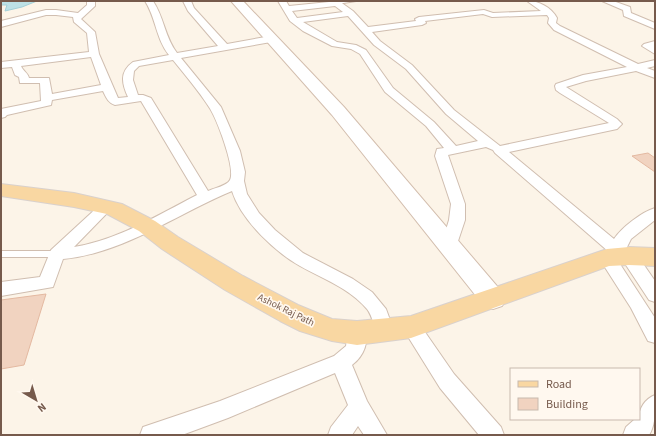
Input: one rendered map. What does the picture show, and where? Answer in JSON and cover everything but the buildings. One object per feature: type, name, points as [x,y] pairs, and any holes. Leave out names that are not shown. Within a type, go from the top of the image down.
[{"type":"main road","points":[[237,1],[338,111],[493,299]]},
{"type":"main road","name":"Ashok Raj Path","points":[[1,190],[74,200],[106,207],[125,214],[147,226],[170,243],[234,283],[289,313],[310,323],[332,330],[357,333],[411,327],[617,255],[655,258]]},
{"type":"street","points":[[1,24],[48,12],[58,12],[68,16],[78,15],[91,6],[91,1]]},
{"type":"street","points":[[149,1],[156,10],[163,38],[168,50],[211,101],[218,112],[234,151],[238,172],[237,181],[242,198],[247,207],[284,247],[295,255],[362,293],[372,302],[380,315],[385,331]]},
{"type":"street","points":[[187,1],[191,8],[224,47]]},
{"type":"street","points":[[531,1],[550,13],[553,18],[552,23],[558,28],[638,69],[655,75]]},
{"type":"street","points":[[606,1],[627,9],[627,14],[655,26]]},
{"type":"street","points":[[285,5],[336,2],[350,13],[377,43],[409,67],[446,109],[494,146],[617,255],[653,291]]},
{"type":"street","points":[[285,5],[296,21],[306,29],[339,45],[353,46],[363,52],[386,87],[430,124],[452,149]]},
{"type":"street","points":[[366,30],[422,23],[419,19],[460,20],[484,12],[496,17],[550,13]]},
{"type":"street","points":[[296,21],[350,13]]},
{"type":"street","points":[[78,15],[77,20],[92,32],[94,54],[107,87],[115,102],[143,98],[147,100],[205,197]]},
{"type":"street","points":[[135,99],[127,78],[131,68],[142,63],[271,39]]},
{"type":"street","points":[[655,44],[647,46],[655,51]]},
{"type":"street","points":[[1,64],[94,54]]},
{"type":"street","points":[[1,115],[3,112],[46,103],[45,80],[24,81],[24,76],[19,72],[15,63]]},
{"type":"street","points":[[449,246],[457,220],[458,204],[440,156],[442,152],[452,149],[494,146],[613,126],[616,124],[614,121],[564,91],[560,88],[560,86],[614,72],[638,69],[655,63]]},
{"type":"street","points":[[46,98],[107,87]]},
{"type":"street","points":[[57,254],[90,249],[147,226],[205,197],[232,186],[237,181]]},
{"type":"street","points":[[1,289],[47,282],[57,254],[106,207]]},
{"type":"street","points":[[655,213],[625,234],[620,241],[617,255],[638,303],[655,335]]},
{"type":"street","points":[[411,327],[447,382],[493,435]]},
{"type":"street","points":[[151,435],[220,411],[341,362],[350,356],[357,346],[357,333]]},
{"type":"street","points":[[341,362],[359,407],[376,435]]},
{"type":"street","points":[[634,435],[644,425],[655,405]]},
{"type":"street","points":[[339,435],[359,407]]},
{"type":"lane","points":[[336,2],[354,1]]},
{"type":"lane","points":[[1,254],[57,254]]},
{"type":"water","points":[[1,1],[37,1],[22,7],[5,11],[7,5],[1,5]]}]
